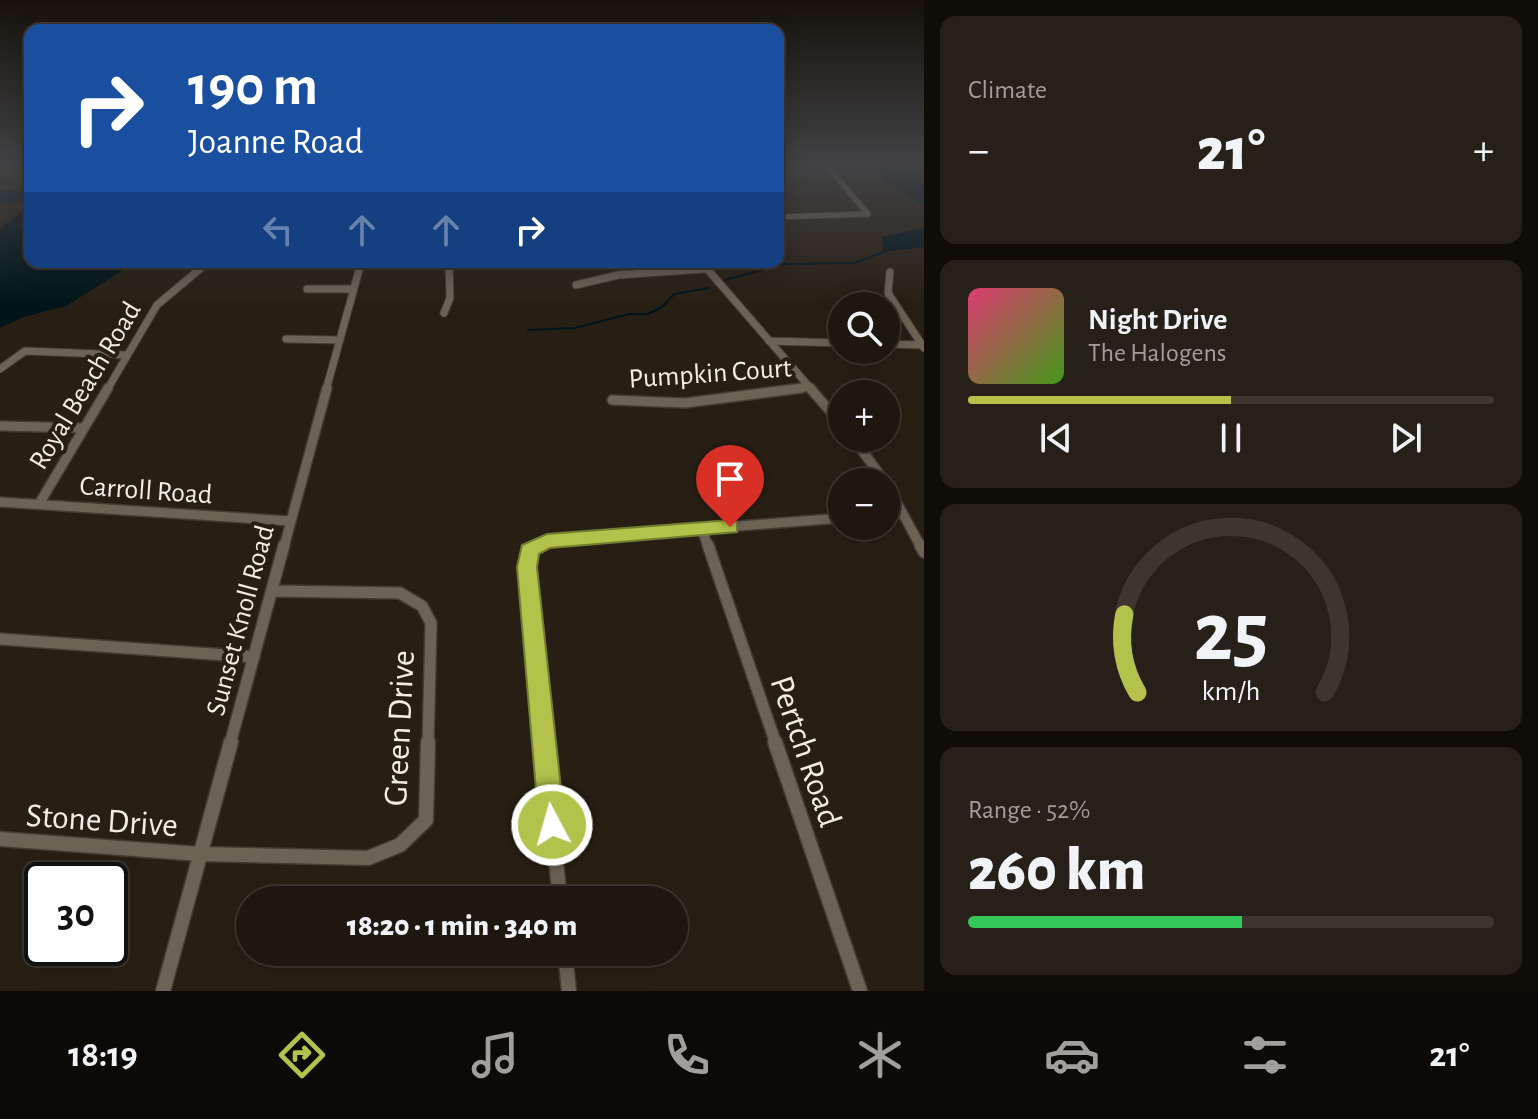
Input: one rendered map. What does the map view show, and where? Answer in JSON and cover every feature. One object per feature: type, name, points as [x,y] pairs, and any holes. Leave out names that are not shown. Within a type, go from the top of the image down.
[{"type":"street","points":[[784,217],[868,214],[866,211]]},
{"type":"street","name":"Royal Beach Road","points":[[39,504],[157,305],[201,268]]},
{"type":"street","name":"Sunset Knoll Road","points":[[163,991],[359,268]]},
{"type":"street","points":[[444,313],[450,298],[449,268]]},
{"type":"street","points":[[576,285],[618,275],[684,268]]},
{"type":"street","points":[[705,268],[828,408]]},
{"type":"street","points":[[890,272],[888,293],[923,346]]},
{"type":"street","points":[[307,289],[352,289]]},
{"type":"street","points":[[286,339],[340,340]]},
{"type":"street","points":[[769,341],[828,343]]},
{"type":"street","points":[[900,345],[923,346]]},
{"type":"street","points":[[0,369],[25,351],[126,355]]},
{"type":"street","name":"Pumpkin Court","points":[[612,400],[632,404],[689,401],[811,387]]},
{"type":"street","points":[[0,426],[84,428]]},
{"type":"street","name":"Carroll Road","points":[[0,502],[290,521]]},
{"type":"street","points":[[900,509],[924,552]]},
{"type":"street","points":[[559,886],[527,567],[529,550],[547,541],[828,519]]},
{"type":"street","name":"Pertch Road","points":[[702,529],[860,991]]},
{"type":"street","name":"Green Drive","points":[[200,854],[368,858],[400,845],[426,820],[431,623],[422,606],[400,593],[376,590],[273,591]]},
{"type":"street","points":[[0,639],[254,657]]},
{"type":"street","name":"Stone Drive","points":[[0,839],[200,854]]},
{"type":"street","points":[[566,966],[569,991]]},
{"type":"shaded area","points":[[24,211],[24,268],[126,268],[66,306],[24,317],[0,328],[0,229]]},
{"type":"shaded area","points":[[924,228],[924,247],[884,252],[881,237]]},
{"type":"waterway","points":[[784,264],[854,263],[884,252]]},
{"type":"waterway","points":[[725,280],[768,268]]},
{"type":"waterway","points":[[528,330],[575,328],[629,314],[648,314],[662,307],[674,294],[709,288]]},
{"type":"route","points":[[552,825],[527,567],[529,550],[547,541],[730,527]]}]
